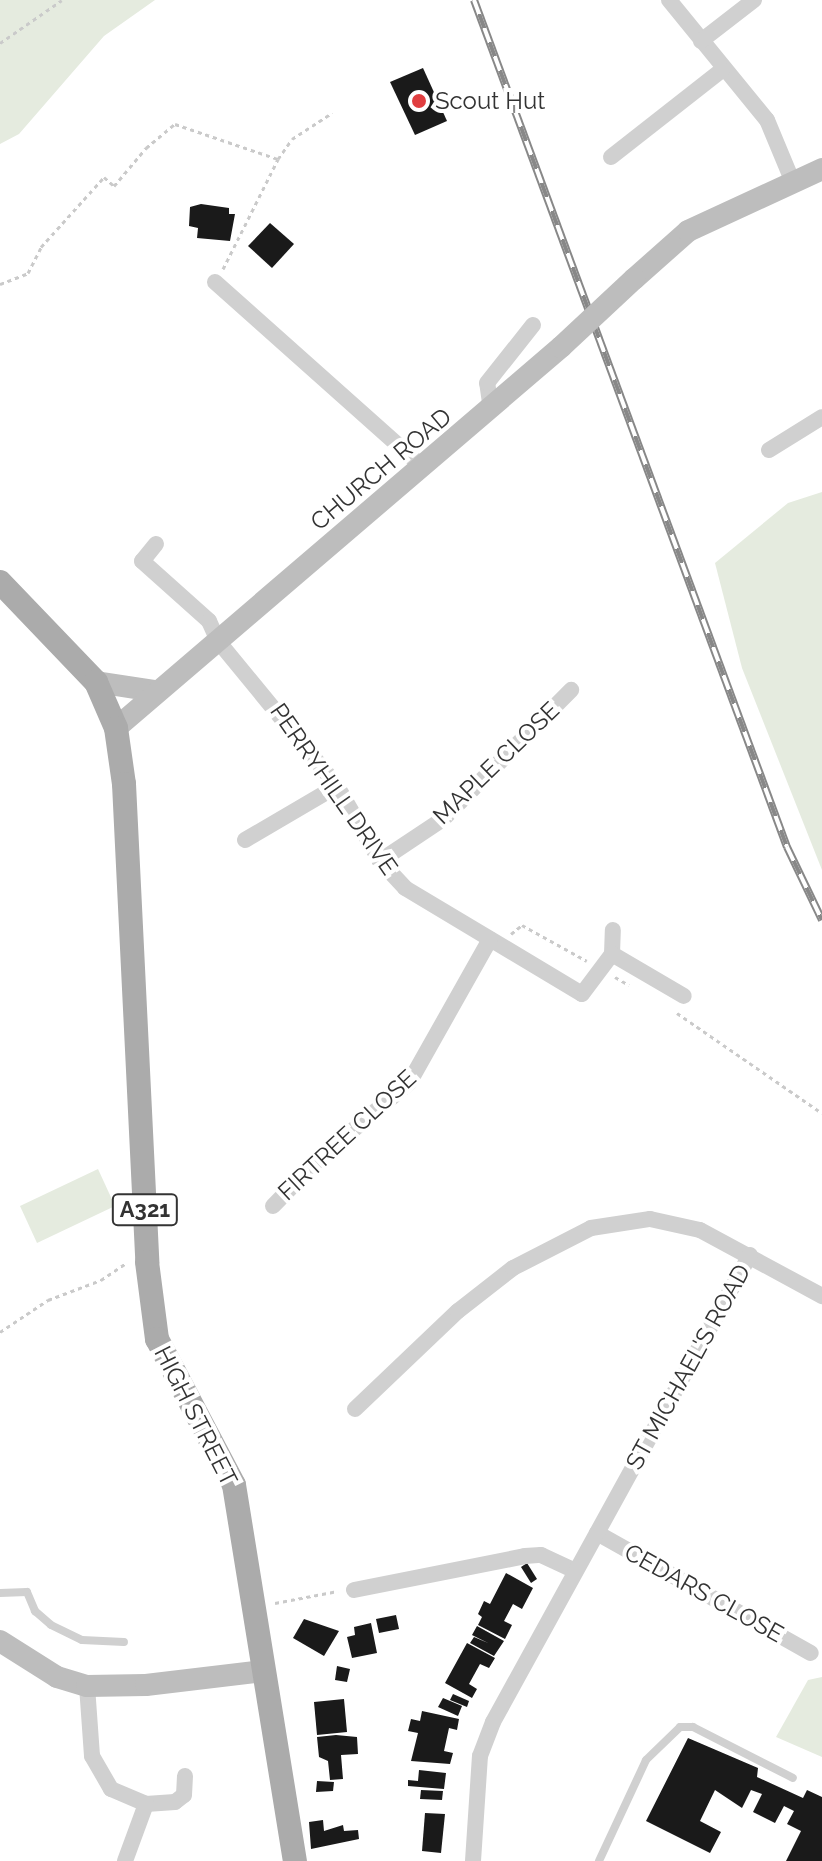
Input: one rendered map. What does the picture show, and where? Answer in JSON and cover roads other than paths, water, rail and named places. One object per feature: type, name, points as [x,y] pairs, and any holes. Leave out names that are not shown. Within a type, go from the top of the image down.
[{"type":"main road","name":"A321","points":[[0,582],[96,682],[116,728]]},
{"type":"main road","name":"HIGH STREET","points":[[116,728],[124,784],[147,1249],[157,1339],[234,1485],[295,1861]]},
{"type":"street","points":[[669,0],[722,70],[767,120],[792,180],[822,169]]},
{"type":"street","points":[[701,41],[754,0]]},
{"type":"street","points":[[611,157],[722,70]]},
{"type":"street","name":"CHURCH ROAD","points":[[116,728],[155,691],[491,410],[688,231],[792,180]]},
{"type":"street","points":[[215,282],[423,467]]},
{"type":"street","points":[[491,410],[487,383],[533,325]]},
{"type":"street","points":[[769,450],[822,417]]},
{"type":"street","name":"PERRYHILL DRIVE","points":[[156,544],[142,561],[209,621],[218,641],[337,786],[380,861],[405,888],[582,994],[612,954]]},
{"type":"street","points":[[96,682],[155,691]]},
{"type":"street","name":"MAPLE CLOSE","points":[[380,861],[443,819],[571,690]]},
{"type":"street","points":[[245,840],[337,786]]},
{"type":"street","points":[[613,930],[612,954],[684,996]]},
{"type":"street","name":"FIRTREE CLOSE","points":[[273,1206],[321,1157],[409,1083],[490,939]]},
{"type":"street","name":"ST MICHAEL'S ROAD","points":[[355,1409],[458,1311],[513,1268],[591,1228],[650,1219],[674,1223],[750,1255],[576,1571],[480,1756],[473,1861]]},
{"type":"street","points":[[750,1255],[822,1296]]},
{"type":"street","name":"CEDARS CLOSE","points":[[597,1533],[811,1653]]},
{"type":"street","points":[[354,1590],[525,1556],[541,1555],[576,1571]]},
{"type":"street","points":[[0,1641],[57,1677],[87,1686],[146,1685],[263,1671]]},
{"type":"street","points":[[87,1686],[88,1729],[99,1776],[119,1794],[146,1804],[175,1802],[184,1795],[185,1776]]},
{"type":"street","points":[[125,1861],[146,1804]]},
{"type":"lane","points":[[0,1593],[27,1592],[35,1611],[51,1625],[82,1640],[124,1642]]},
{"type":"lane","points":[[599,1861],[646,1760],[680,1727],[693,1727],[793,1778]]},
{"type":"railway","points":[[474,0],[787,847],[822,920]]},
{"type":"place","name":"Scout Hut","points":[[419,101]]}]
